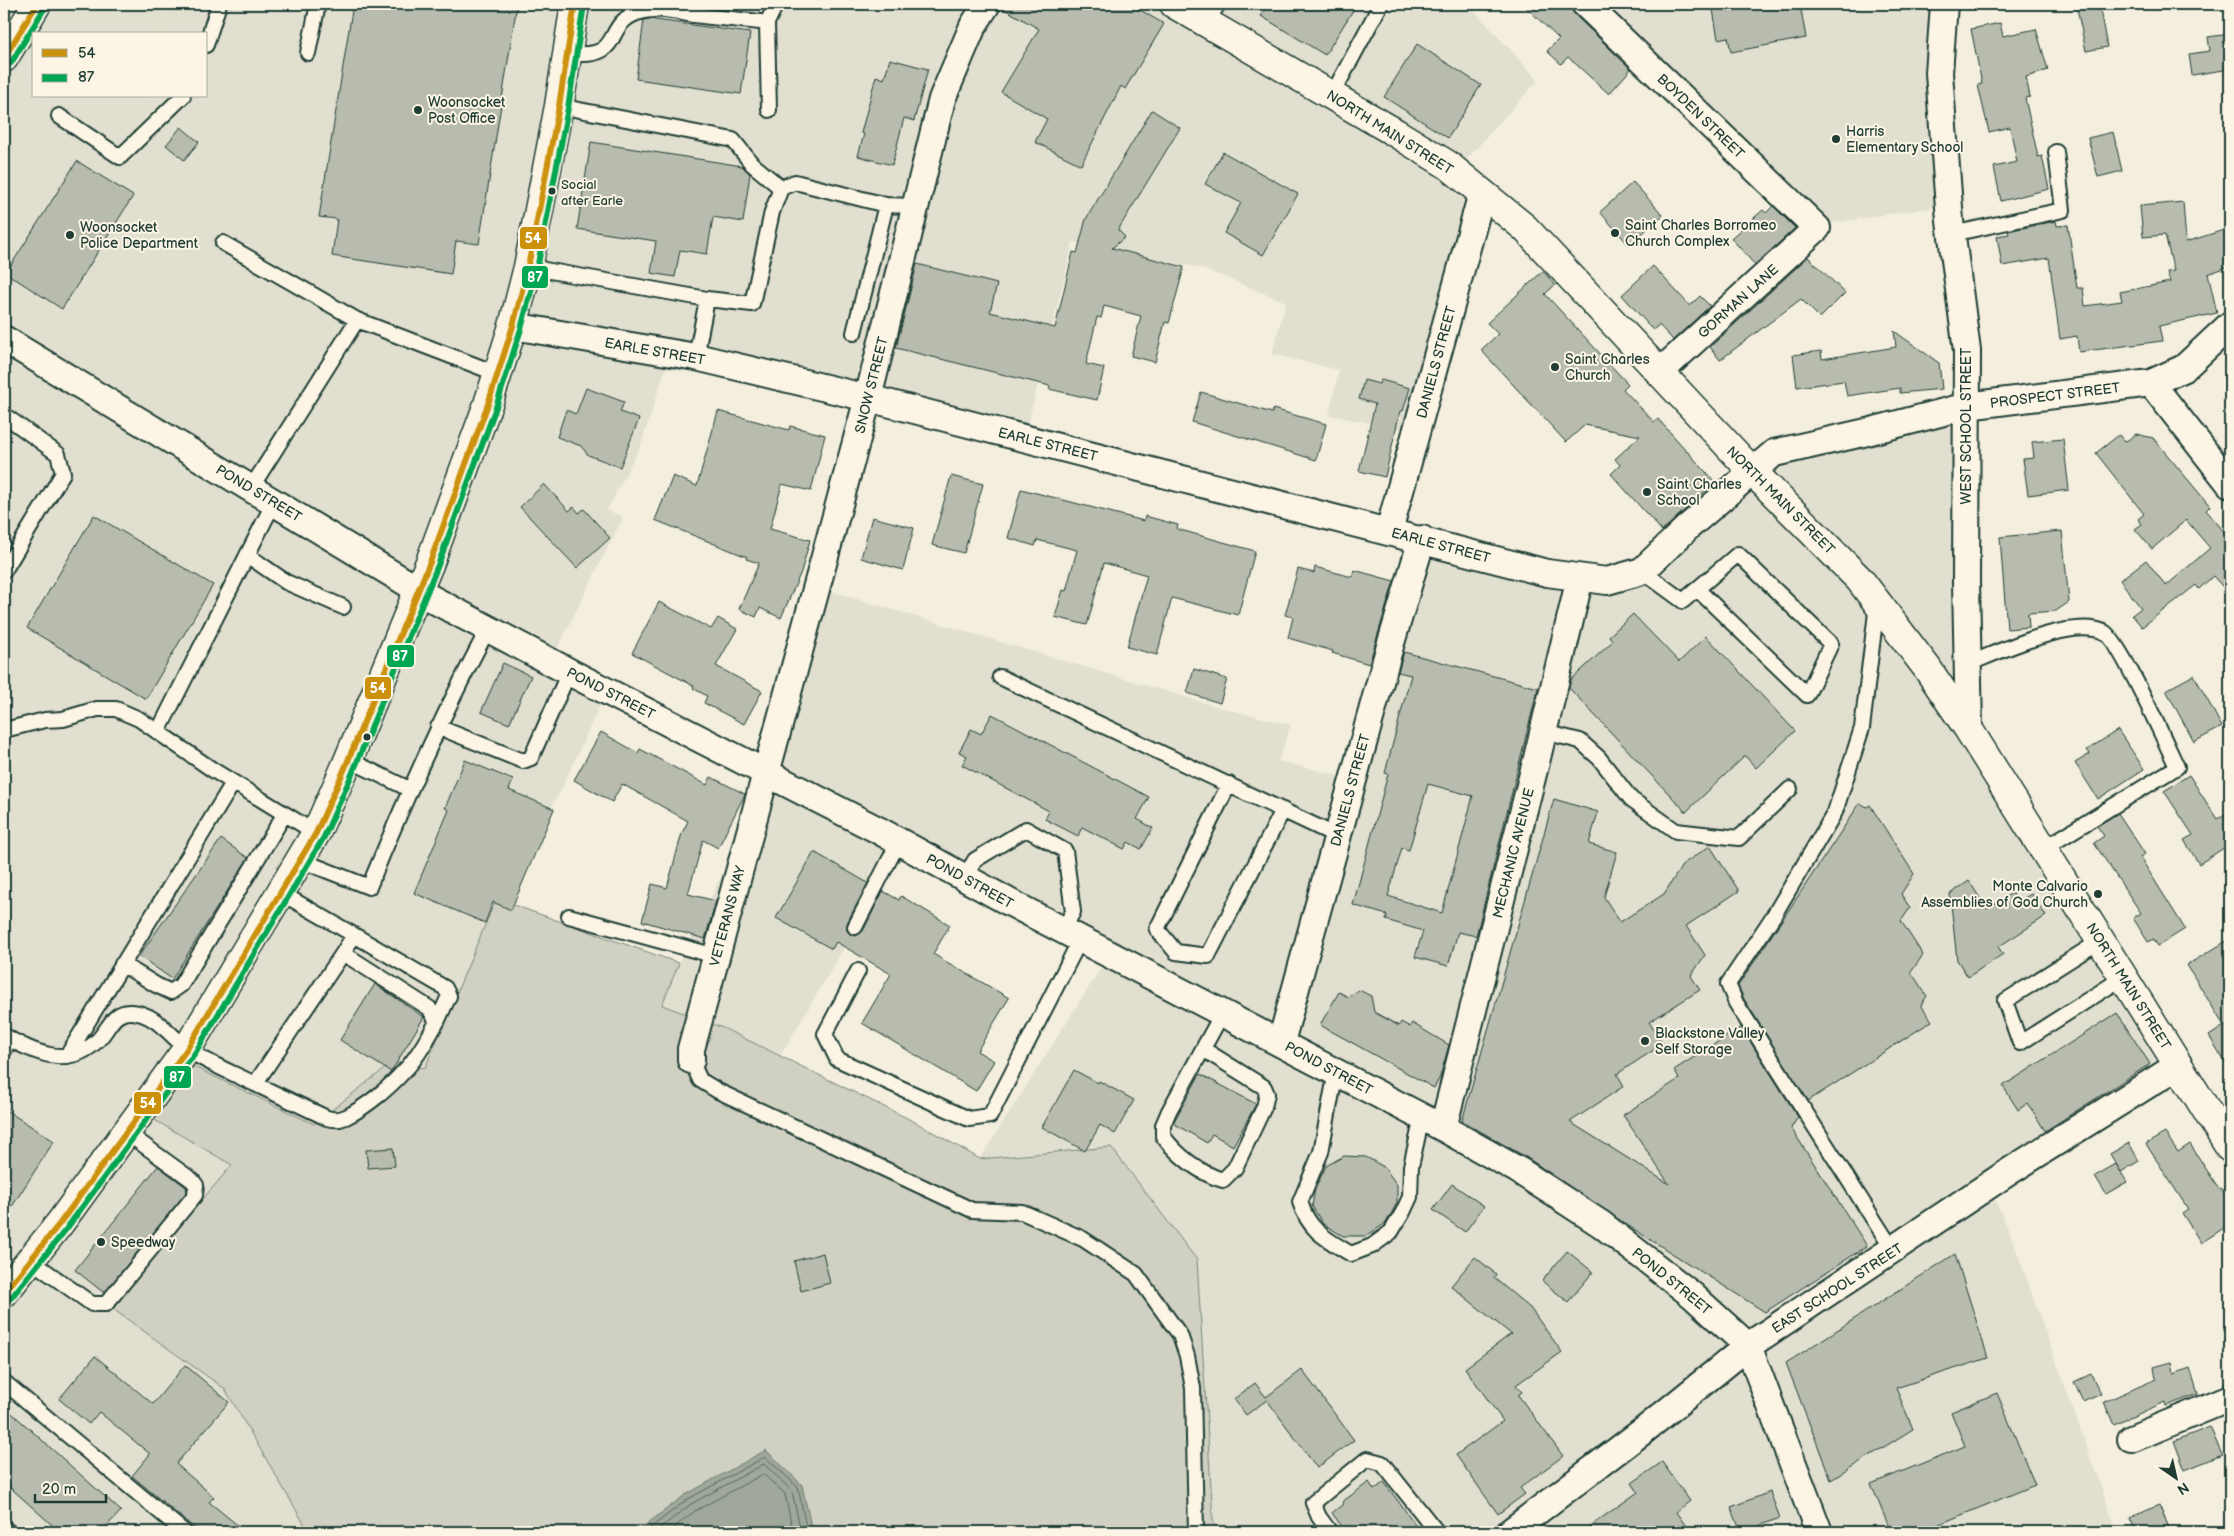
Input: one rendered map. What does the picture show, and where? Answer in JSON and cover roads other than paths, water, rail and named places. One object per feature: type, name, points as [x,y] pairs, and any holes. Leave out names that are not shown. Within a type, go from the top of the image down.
[{"type":"street","points":[[4,58],[37,4]]},
{"type":"street","points":[[4,1293],[127,1133],[187,1049],[316,833],[430,562],[498,374],[513,326],[528,267],[575,4]]},
{"type":"street","name":"SNOW STREET","points":[[766,772],[868,398],[942,99],[973,26],[987,4]]},
{"type":"street","name":"NORTH MAIN STREET","points":[[1174,4],[1212,13],[1332,95],[1448,165],[1525,228],[1559,262],[1658,373],[1752,472],[1847,566],[1927,668],[1969,730],[2230,1148]]},
{"type":"street","name":"BOYDEN STREET","points":[[1585,4],[1817,228]]},
{"type":"street","name":"WEST SCHOOL STREET","points":[[1944,4],[1939,73],[1952,234],[1967,351],[1969,730]]},
{"type":"street","name":"DANIELS STREET","points":[[1389,531],[1482,193]]},
{"type":"street","name":"GORMAN LANE","points":[[1658,373],[1817,228]]},
{"type":"street","name":"PROSPECT STREET","points":[[1642,572],[1688,527],[1774,454],[1967,406],[2151,383],[2184,368],[2230,325]]},
{"type":"street","name":"EARLE STREET","points":[[513,326],[696,357],[868,398],[1422,539],[1547,573],[1607,581],[1642,572]]},
{"type":"street","name":"POND STREET","points":[[4,339],[412,586],[417,591],[1433,1122],[1518,1170],[1601,1224],[1692,1295],[1748,1346],[1819,1532]]},
{"type":"street","points":[[2151,383],[2230,484]]},
{"type":"street","name":"DANIELS STREET","points":[[1281,1042],[1385,663],[1422,539]]},
{"type":"street","name":"MECHANIC AVENUE","points":[[1433,1122],[1544,732],[1580,578]]},
{"type":"street","name":"VETERANS WAY","points":[[691,1060],[691,1049],[766,772]]},
{"type":"street","name":"EAST SCHOOL STREET","points":[[1510,1532],[1643,1431],[1748,1346],[2010,1171],[2179,1065]]},
{"type":"street","points":[[2131,1439],[2230,1398]]},
{"type":"lane","points":[[208,39],[219,4]]},
{"type":"lane","points":[[308,53],[318,4]]},
{"type":"lane","points":[[769,110],[767,23],[776,4]]},
{"type":"lane","points":[[1332,95],[1381,4]]},
{"type":"lane","points":[[567,53],[583,55],[599,53],[608,45],[624,20],[637,13],[659,9],[767,23]]},
{"type":"lane","points":[[59,116],[120,157],[181,98]]},
{"type":"lane","points":[[558,106],[733,140],[752,164],[781,188]]},
{"type":"lane","points":[[1952,234],[2064,210],[2056,152]]},
{"type":"lane","points":[[528,267],[707,300],[752,304],[772,212],[781,188],[795,182],[886,206],[914,206]]},
{"type":"lane","points":[[854,333],[886,206]]},
{"type":"lane","points":[[223,244],[357,320],[498,374]]},
{"type":"lane","points":[[696,357],[707,300]]},
{"type":"lane","points":[[251,488],[357,320]]},
{"type":"lane","points":[[4,414],[58,454],[63,474],[4,572]]},
{"type":"lane","points":[[158,732],[274,502]]},
{"type":"lane","points":[[1642,572],[1683,601],[1738,554],[1831,644],[1807,695],[1697,590]]},
{"type":"lane","points":[[247,556],[286,582],[343,607]]},
{"type":"lane","points":[[1877,603],[1862,728],[1834,812],[1774,915],[1728,984],[1736,1003],[1893,1250]]},
{"type":"lane","points":[[300,860],[369,887],[409,789],[488,629]]},
{"type":"lane","points":[[1968,664],[2027,640],[2071,629],[2090,629],[2105,633],[2123,656],[2177,766],[2043,849]]},
{"type":"lane","points":[[438,727],[522,761],[531,758],[569,672]]},
{"type":"lane","points":[[1000,677],[1338,836]]},
{"type":"lane","points":[[4,730],[12,726],[64,719],[97,709],[116,709],[139,719],[233,783],[316,833]]},
{"type":"lane","points":[[1544,732],[1580,741],[1599,758],[1630,800],[1676,831],[1739,838],[1790,789]]},
{"type":"lane","points":[[348,760],[409,789]]},
{"type":"lane","points":[[67,1056],[233,783]]},
{"type":"lane","points":[[1229,784],[1157,929],[1176,952],[1208,956],[1283,810]]},
{"type":"lane","points":[[122,964],[171,992],[181,985],[284,815]]},
{"type":"lane","points":[[858,971],[825,1034],[837,1059],[969,1119],[990,1116],[1072,934],[1073,912],[1065,851],[1026,829],[975,860],[964,878]]},
{"type":"lane","points":[[855,927],[898,841]]},
{"type":"lane","points":[[5,1042],[49,1056],[67,1056],[83,1050],[98,1040],[114,1018],[123,1012],[141,1014],[173,1034],[187,1049],[254,1084],[327,1118],[336,1120],[346,1117],[378,1095],[404,1071],[422,1048],[449,996],[445,988],[280,893]]},
{"type":"lane","points":[[569,916],[716,956]]},
{"type":"lane","points":[[254,1084],[354,935]]},
{"type":"lane","points":[[2100,941],[2005,1001],[2020,1043],[2124,977]]},
{"type":"lane","points":[[343,953],[429,1008],[437,1022]]},
{"type":"lane","points":[[1203,1049],[1264,1087],[1267,1094],[1264,1107],[1235,1168],[1228,1178],[1223,1180],[1216,1178],[1179,1154],[1163,1136],[1163,1125],[1168,1111],[1223,1012]]},
{"type":"lane","points":[[691,1060],[700,1080],[718,1091],[972,1210],[1022,1212],[1087,1241],[1136,1274],[1180,1334],[1187,1356],[1193,1388],[1196,1532]]},
{"type":"lane","points":[[1336,1071],[1321,1152],[1300,1202],[1305,1219],[1324,1238],[1351,1254],[1372,1246],[1391,1232],[1404,1212],[1410,1197],[1411,1166],[1417,1147],[1433,1122]]},
{"type":"lane","points":[[30,1260],[92,1304],[106,1304],[195,1196],[196,1185],[192,1180],[127,1133]]},
{"type":"lane","points":[[4,1382],[184,1532]]},
{"type":"lane","points":[[1330,1532],[1319,1518],[1313,1503],[1368,1460],[1382,1463],[1437,1532]]},
{"type":"lane","points":[[4,1528],[9,1532]]},
{"type":"water","points":[[766,1450],[802,1485],[812,1531],[636,1532],[685,1495]]},
{"type":"place","name":"Woonsocket Post Office","points":[[418,110]]},
{"type":"place","name":"Harris Elementary School","points":[[1836,139]]},
{"type":"place","name":"Social after Earle","points":[[552,191]]},
{"type":"place","name":"Saint Charles Borromeo Church Complex","points":[[1615,233]]},
{"type":"place","name":"Woonsocket Police Department","points":[[70,235]]},
{"type":"place","name":"Saint Charles Church","points":[[1555,367]]},
{"type":"place","name":"Saint Charles School","points":[[1647,492]]},
{"type":"place","name":"Monte Calvario Assemblies of God Church","points":[[2098,894]]},
{"type":"place","name":"Blackstone Valley Self Storage","points":[[1645,1041]]},
{"type":"place","name":"Speedway","points":[[101,1242]]}]
